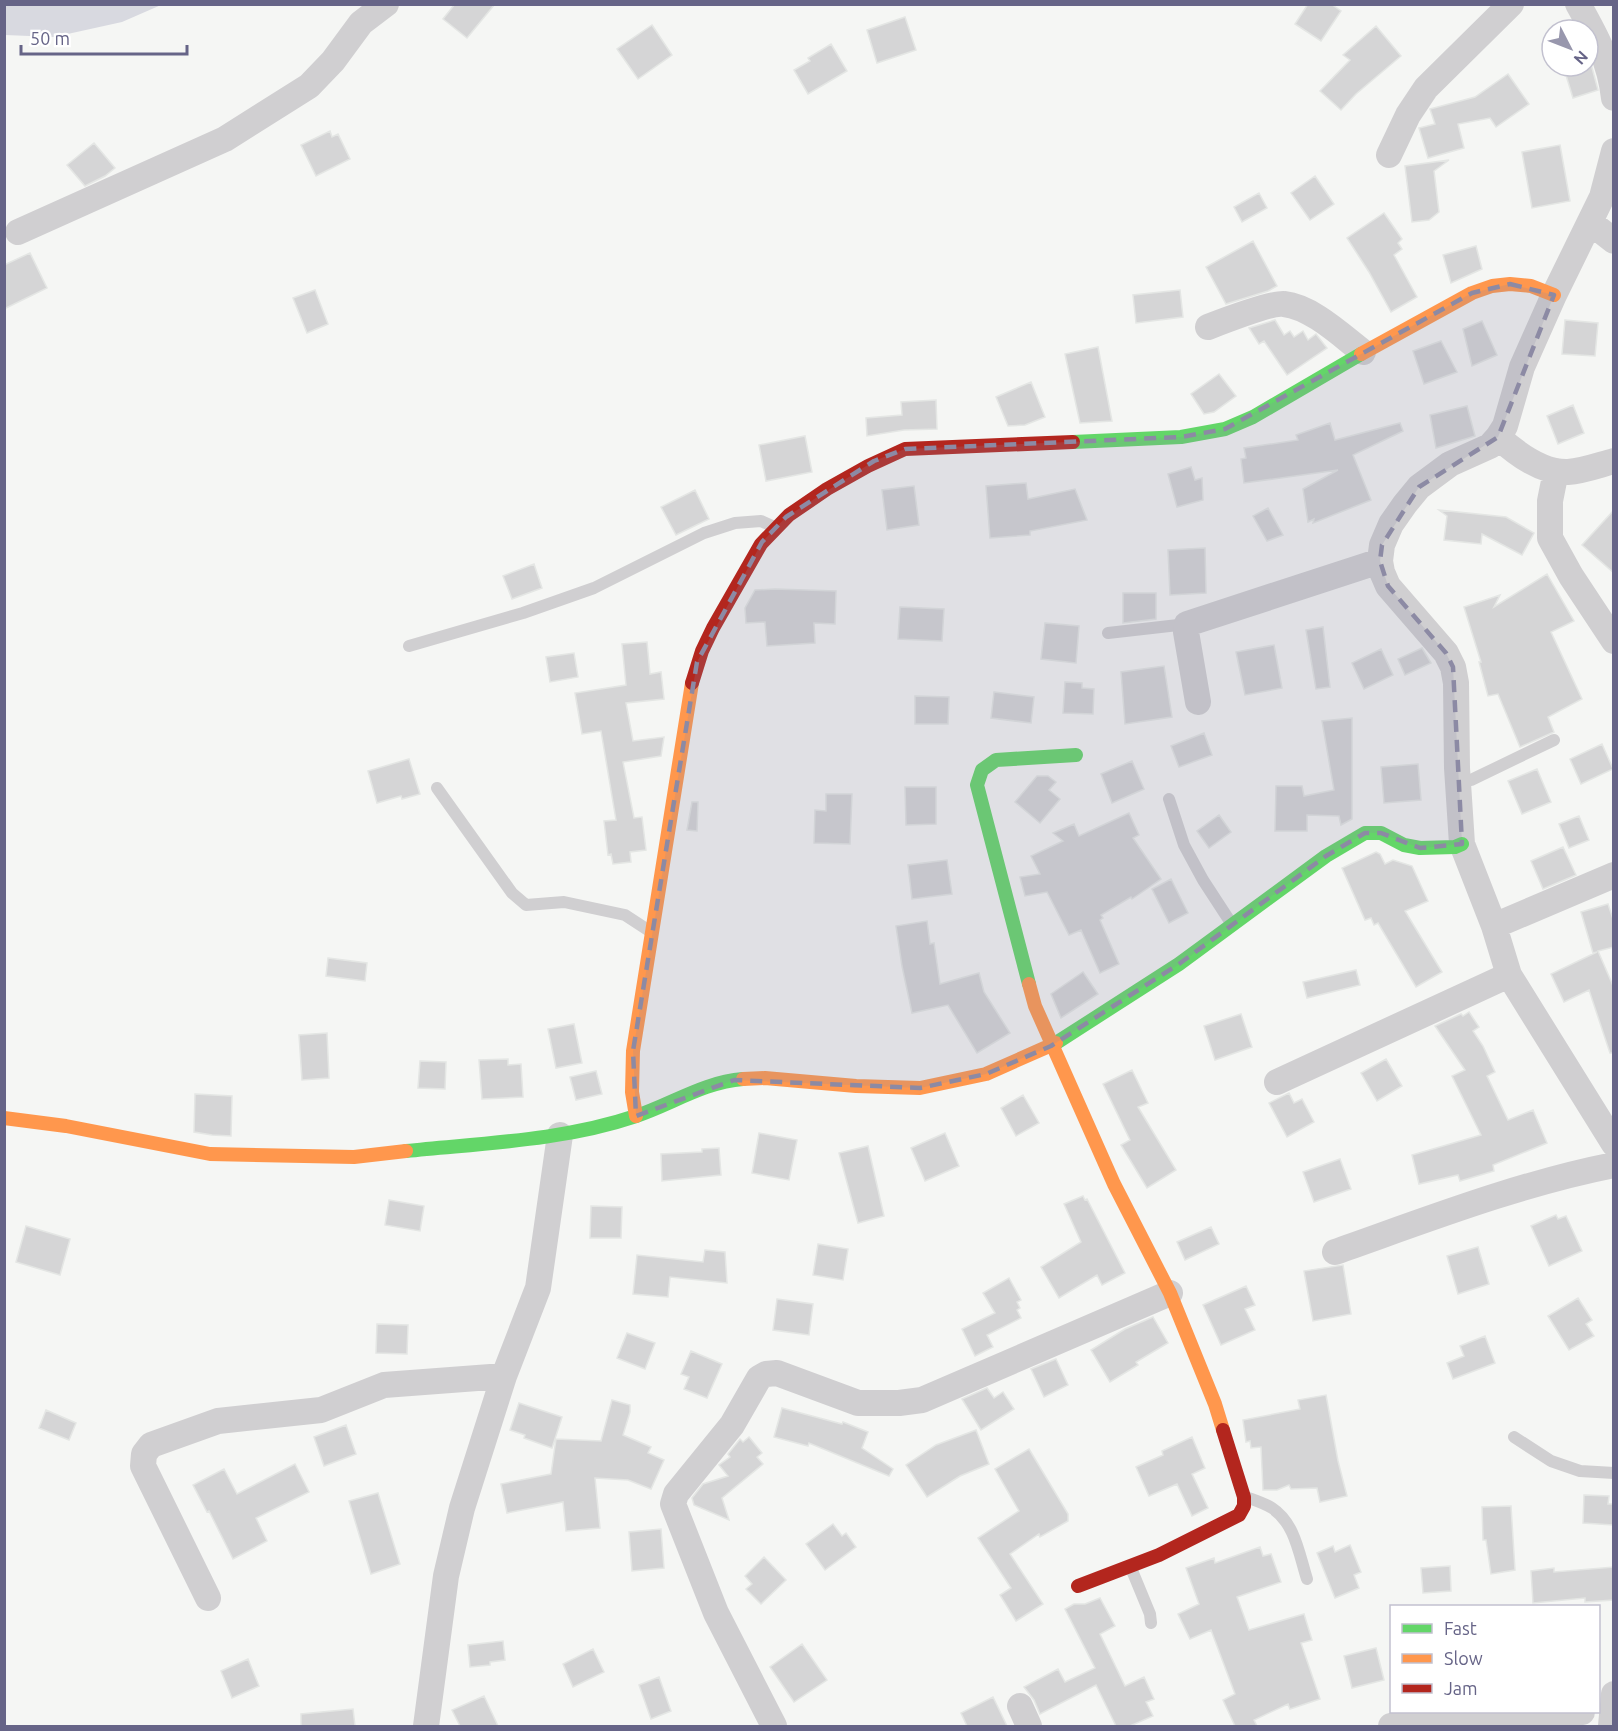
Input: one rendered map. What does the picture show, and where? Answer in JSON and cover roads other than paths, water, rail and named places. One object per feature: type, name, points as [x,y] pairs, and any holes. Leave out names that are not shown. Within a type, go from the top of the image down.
[{"type":"street","points":[[18,232],[225,139],[309,86],[333,61],[361,23],[386,4]]},
{"type":"street","points":[[1389,155],[1408,115],[1426,88],[1511,4]]},
{"type":"street","points":[[1578,4],[1599,41],[1608,64],[1614,98]]},
{"type":"street","points":[[1614,151],[1602,197],[1554,295],[1522,368],[1505,426],[1498,438],[1482,450],[1450,464],[1419,487],[1391,524],[1382,545],[1380,561],[1388,586],[1446,653],[1453,667],[1456,683],[1462,844],[1494,926],[1509,975],[1614,1143]]},
{"type":"street","points":[[1591,223],[1614,241]]},
{"type":"street","points":[[636,1116],[632,1084],[633,1051],[691,687],[697,662],[708,636],[762,542],[786,517],[874,461],[904,449],[1204,435],[1225,429],[1252,417],[1363,352],[1472,293],[1492,286],[1510,284],[1543,289],[1554,295]]},
{"type":"street","points":[[1208,327],[1283,303],[1302,310],[1329,325],[1363,352]]},
{"type":"street","points":[[1498,438],[1514,451],[1546,469],[1556,471],[1569,472],[1614,461]]},
{"type":"street","points":[[1556,471],[1550,501],[1550,538],[1571,576],[1614,641]]},
{"type":"street","points":[[1198,702],[1186,632],[1187,624],[1380,561]]},
{"type":"street","points":[[1076,755],[996,760],[985,765],[979,773],[977,785],[1035,1005],[1051,1046],[1114,1184],[1170,1293],[1215,1404],[1244,1497],[1244,1506],[1239,1515],[1159,1555],[1078,1586]]},
{"type":"street","points":[[4,1118],[66,1126],[210,1154],[354,1157],[560,1135],[636,1116],[688,1093],[734,1080],[765,1078],[856,1086],[920,1088],[986,1074],[1051,1046],[1179,964],[1326,856],[1365,833],[1381,833],[1404,845],[1419,848],[1455,847],[1462,844]]},
{"type":"street","points":[[1494,926],[1614,875]]},
{"type":"street","points":[[1277,1082],[1509,975]]},
{"type":"street","points":[[426,1726],[446,1576],[462,1508],[504,1376],[538,1288],[560,1135]]},
{"type":"street","points":[[1335,1252],[1450,1212],[1580,1172],[1614,1165]]},
{"type":"street","points":[[774,1726],[716,1613],[673,1504],[676,1494],[732,1425],[759,1378],[766,1374],[777,1373],[858,1402],[899,1403],[922,1400],[1170,1293]]},
{"type":"street","points":[[208,1598],[143,1466],[144,1454],[151,1445],[218,1420],[321,1410],[384,1385],[504,1376]]},
{"type":"street","points":[[1391,1726],[1439,1713],[1510,1718],[1570,1713]]},
{"type":"lane","points":[[409,646],[524,613],[594,588],[704,533],[735,523],[761,521],[775,529]]},
{"type":"lane","points":[[1108,633],[1187,624]]},
{"type":"lane","points":[[1458,783],[1471,780],[1554,740]]},
{"type":"lane","points":[[437,788],[512,893],[526,905],[564,902],[625,915],[652,933]]},
{"type":"lane","points":[[1169,799],[1184,845],[1232,925]]},
{"type":"lane","points":[[1514,1437],[1551,1461],[1580,1471],[1614,1473]]},
{"type":"lane","points":[[1244,1497],[1270,1506],[1283,1516],[1292,1531],[1307,1579]]},
{"type":"lane","points":[[1130,1566],[1150,1614],[1151,1623]]}]
